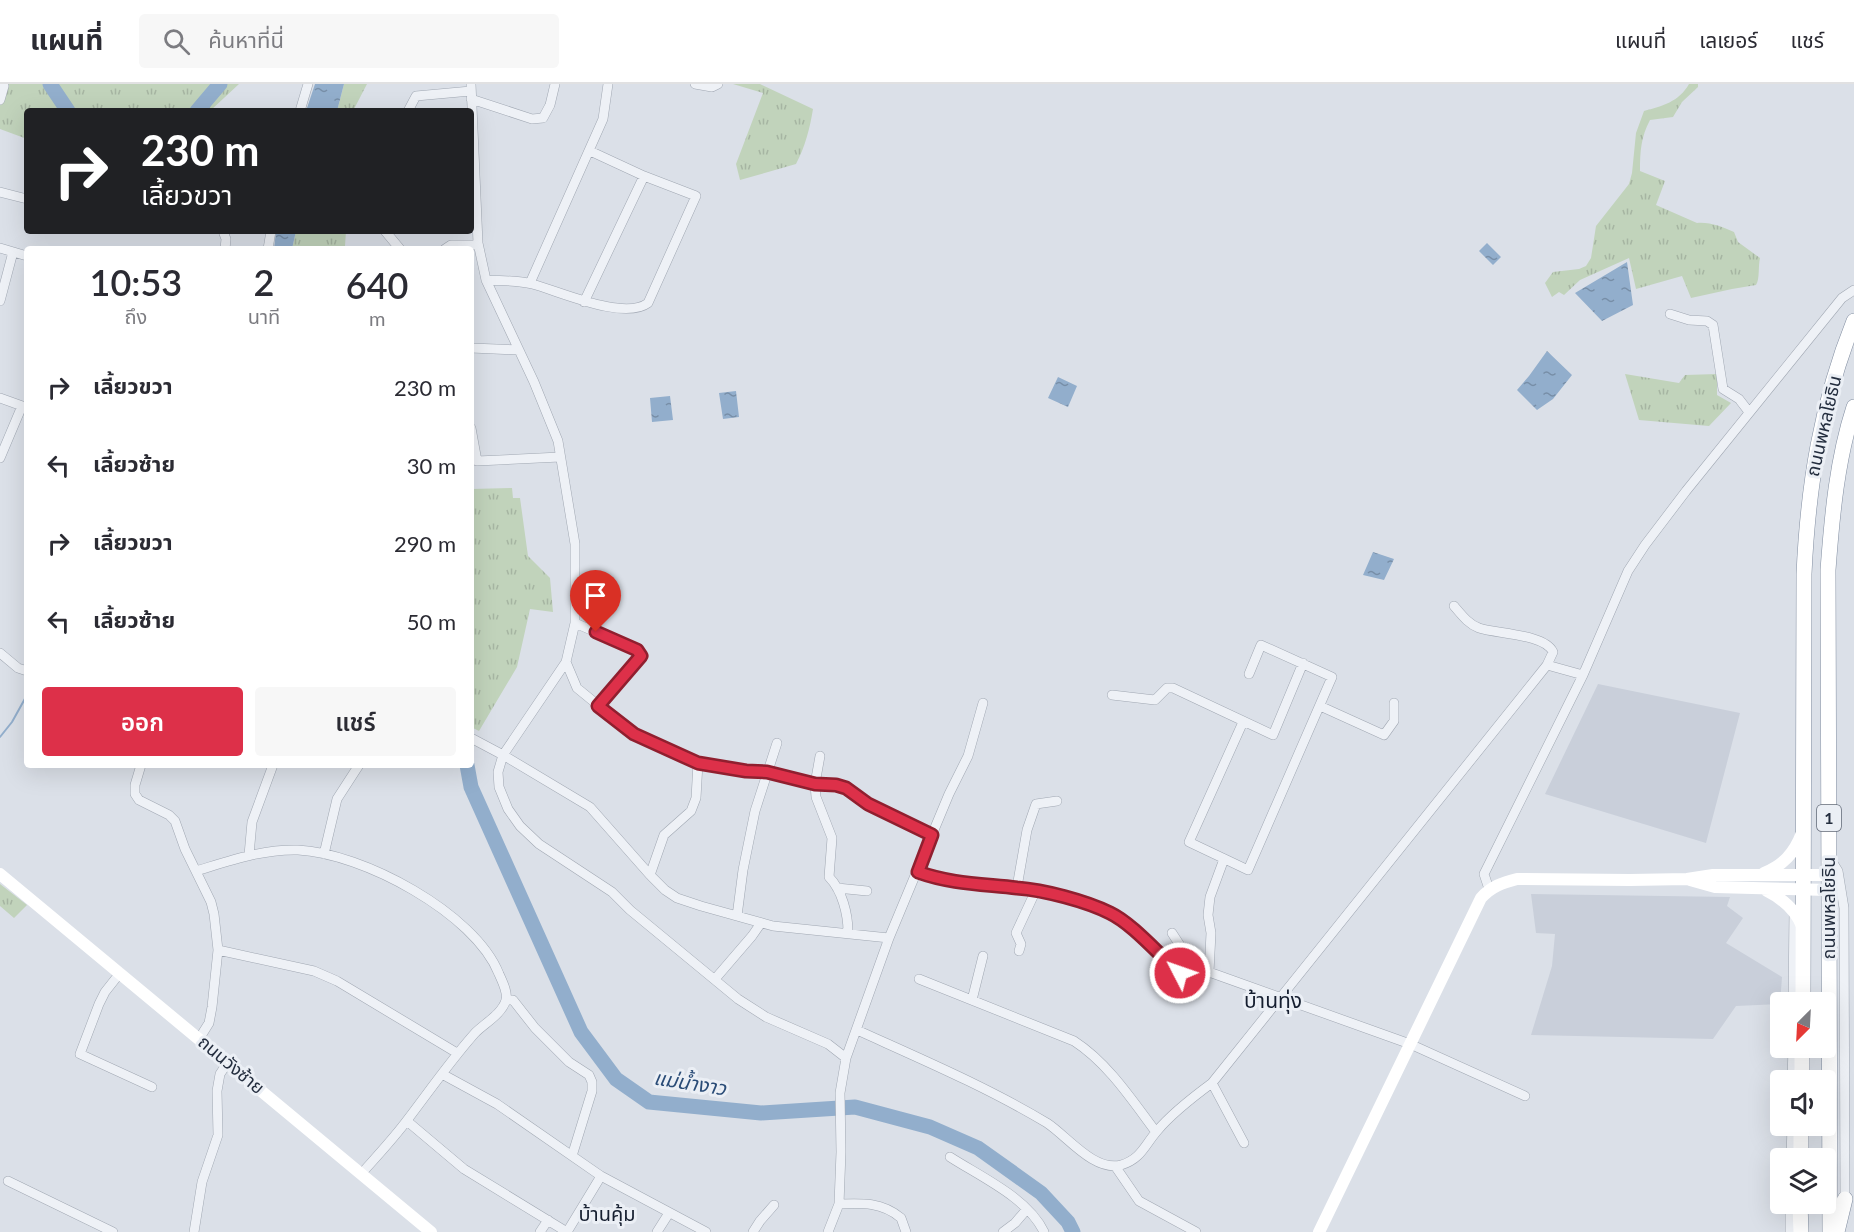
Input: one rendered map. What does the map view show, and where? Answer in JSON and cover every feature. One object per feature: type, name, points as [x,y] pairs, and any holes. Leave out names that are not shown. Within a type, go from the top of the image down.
[{"type":"highway","name":"ถนนพหลโยธิน","points":[[1803,992],[1804,574],[1810,489],[1826,407],[1854,321]]},
{"type":"highway","name":"ถนนพหลโยธิน","points":[[1830,1232],[1828,570],[1840,465],[1854,407]]},
{"type":"highway","points":[[1837,1232],[1845,1199]]},
{"type":"highway","points":[[1800,1214],[1801,1232]]},
{"type":"main road","points":[[1760,875],[1777,867],[1792,854],[1804,826]]},
{"type":"main road","name":"ถนนวังซ้าย","points":[[0,874],[431,1232]]},
{"type":"main road","points":[[1319,1232],[1481,898],[1489,889],[1517,879],[1687,879],[1713,875],[1760,875],[1804,883]]},
{"type":"main road","points":[[1687,879],[1715,887],[1761,888],[1804,883],[1829,883]]},
{"type":"main road","points":[[1761,888],[1779,897],[1794,911],[1804,930]]},
{"type":"street","points":[[301,108],[308,84]]},
{"type":"street","points":[[410,108],[416,96],[471,91],[532,118],[543,118],[550,105],[555,84]]},
{"type":"street","points":[[530,283],[603,119],[608,84]]},
{"type":"street","points":[[695,84],[712,87],[718,84]]},
{"type":"street","points":[[0,100],[4,86]]},
{"type":"street","points":[[471,91],[471,108]]},
{"type":"street","points":[[486,280],[530,283],[584,302],[629,308],[643,307],[648,303],[696,196],[644,176],[590,151]]},
{"type":"street","points":[[584,302],[644,176]]},
{"type":"street","points":[[0,192],[24,198]]},
{"type":"street","points":[[474,194],[478,245],[486,280],[558,441],[575,544],[575,623],[566,662],[503,755],[498,772],[499,787],[508,809],[520,826],[538,843],[612,892],[630,910],[738,999],[753,1009],[828,1044],[846,1058]]},
{"type":"street","points":[[388,234],[398,246]]},
{"type":"street","points":[[450,246],[478,245]]},
{"type":"street","points":[[0,248],[24,255]]},
{"type":"street","points":[[0,301],[13,252]]},
{"type":"street","points":[[1489,889],[1484,874],[1583,675],[1628,571],[1645,544],[1749,412],[1842,298],[1854,290]]},
{"type":"street","points":[[1670,314],[1689,320],[1707,321],[1713,325],[1723,389],[1739,399],[1749,412]]},
{"type":"street","points":[[474,348],[519,350]]},
{"type":"street","points":[[0,398],[24,407],[0,458]]},
{"type":"street","points":[[474,462],[560,456]]},
{"type":"street","points":[[857,1030],[947,1070],[1049,1124],[1076,1147],[1099,1162],[1115,1166],[1132,1160],[1143,1152],[1156,1132],[1212,1083],[1547,665],[1553,652],[1547,644],[1472,625],[1454,606]]},
{"type":"street","points":[[575,623],[637,650],[641,656],[598,706]]},
{"type":"street","points":[[1243,722],[1189,843],[1248,870],[1332,677],[1261,645],[1249,674]]},
{"type":"street","points":[[0,653],[18,668],[24,670]]},
{"type":"street","points":[[566,662],[577,688],[634,734],[698,763],[767,772],[815,784],[846,788],[868,804],[932,835]]},
{"type":"street","points":[[1112,695],[1155,700],[1167,688],[1173,688],[1273,735],[1303,663]]},
{"type":"street","points":[[1547,665],[1583,675]]},
{"type":"street","points":[[828,1232],[838,1204],[841,1152],[840,1093],[846,1058],[889,938],[932,835],[969,756],[983,703]]},
{"type":"street","points":[[1320,706],[1384,735],[1394,721],[1394,703]]},
{"type":"street","points":[[474,740],[590,807],[650,875],[677,898],[761,923],[889,938]]},
{"type":"street","points":[[737,916],[743,870],[755,811],[777,743]]},
{"type":"street","points":[[820,756],[815,784],[818,804],[832,838],[829,877],[837,888],[848,920],[848,932]]},
{"type":"street","points":[[650,875],[664,835],[691,811],[696,798],[698,763]]},
{"type":"street","points":[[140,768],[135,794],[139,800],[169,815],[175,821],[211,902],[218,950],[209,1023],[199,1039]]},
{"type":"street","points":[[249,855],[252,822],[272,768]]},
{"type":"street","points":[[324,854],[337,799],[357,768]]},
{"type":"street","points":[[1017,887],[1027,830],[1036,804],[1057,801]]},
{"type":"street","points":[[196,871],[249,855],[297,850],[324,854],[386,876],[419,893],[446,911],[486,949],[496,966],[505,989],[506,1000],[499,1011],[457,1053],[407,1121],[361,1174]]},
{"type":"street","points":[[1829,856],[1838,872],[1849,909],[1844,1232]]},
{"type":"street","points":[[1209,969],[1210,897],[1224,859]]},
{"type":"street","points":[[918,872],[938,879],[975,885],[1036,890],[1096,907],[1113,914],[1180,973],[1191,975],[1209,969]]},
{"type":"street","points":[[837,888],[867,891]]},
{"type":"street","points":[[1019,951],[1021,944],[1016,933],[1036,890]]},
{"type":"street","points":[[1793,992],[1794,911]]},
{"type":"street","points":[[715,978],[761,923]]},
{"type":"street","points":[[1172,933],[1183,950],[1209,969],[1279,999],[1410,1044],[1526,1096]]},
{"type":"street","points":[[218,950],[314,971],[337,981],[457,1053]]},
{"type":"street","points":[[972,1000],[983,956]]},
{"type":"street","points":[[120,973],[99,1004],[81,1054],[152,1087]]},
{"type":"street","points":[[919,979],[1064,1036],[1080,1045],[1126,1091],[1156,1132]]},
{"type":"street","points":[[506,1000],[513,1000],[535,1028],[569,1062],[589,1075],[592,1082],[592,1091],[572,1156]]},
{"type":"street","points":[[194,1232],[202,1182],[218,1135],[217,1091],[220,1074],[228,1062]]},
{"type":"street","points":[[442,1074],[497,1104],[602,1176],[706,1232]]},
{"type":"street","points":[[1212,1083],[1244,1143]]},
{"type":"street","points":[[407,1121],[464,1169],[567,1232],[602,1176]]},
{"type":"street","points":[[950,1157],[1027,1209],[1038,1218],[1044,1232]]},
{"type":"street","points":[[1115,1166],[1138,1201],[1196,1232]]},
{"type":"street","points":[[8,1180],[113,1232]]},
{"type":"street","points":[[838,1204],[872,1203],[884,1207],[901,1218],[906,1232]]},
{"type":"street","points":[[753,1232],[774,1205]]},
{"type":"street","points":[[1003,1232],[1015,1223],[1027,1209]]},
{"type":"street","points":[[657,1232],[669,1213]]},
{"type":"street","points":[[1790,1214],[1790,1232]]},
{"type":"street","points":[[540,1232],[548,1220]]},
{"type":"shaded area","points":[[1598,684],[1740,713],[1706,843],[1545,794]]},
{"type":"shaded area","points":[[1531,894],[1730,897],[1727,906],[1743,918],[1726,943],[1782,977],[1781,992],[1770,992],[1770,1004],[1736,1006],[1713,1039],[1531,1035],[1552,966],[1555,934],[1536,933]]},
{"type":"green space","points":[[0,84],[239,84],[213,108],[24,108],[24,138],[0,129]]},
{"type":"green space","points":[[344,84],[367,84],[355,108],[338,108]]},
{"type":"green space","points":[[733,84],[760,84],[813,109],[807,137],[796,164],[740,180],[736,164],[763,93]]},
{"type":"green space","points":[[1689,84],[1698,84],[1698,87],[1682,102],[1673,117],[1650,120],[1642,144],[1640,171],[1665,181],[1656,205],[1697,223],[1712,224],[1734,232],[1738,242],[1760,258],[1756,285],[1691,298],[1682,276],[1636,289],[1629,258],[1580,280],[1564,295],[1559,292],[1552,297],[1545,283],[1553,272],[1586,266],[1591,258],[1596,226],[1629,184],[1636,133],[1644,111],[1675,99]]},
{"type":"green space","points":[[295,234],[346,234],[345,246],[293,246]]},
{"type":"green space","points":[[1625,374],[1679,383],[1685,375],[1717,374],[1717,395],[1731,403],[1709,426],[1639,420]]},
{"type":"green space","points":[[512,488],[513,498],[520,498],[528,556],[550,578],[553,612],[530,609],[517,667],[479,731],[474,728],[474,489]]},
{"type":"green space","points":[[0,884],[27,905],[14,918],[0,906]]},
{"type":"water","points":[[315,84],[344,84],[338,108],[307,108]]},
{"type":"water","points":[[276,234],[295,234],[293,246],[274,246]]},
{"type":"water","points":[[1487,243],[1501,257],[1493,265],[1479,251]]},
{"type":"water","points":[[1627,262],[1633,305],[1602,321],[1575,293]]},
{"type":"water","points":[[1547,351],[1572,375],[1553,399],[1537,410],[1517,390]]},
{"type":"water","points":[[1058,377],[1077,386],[1068,407],[1048,398]]},
{"type":"water","points":[[736,391],[739,417],[723,419],[719,393]]},
{"type":"water","points":[[670,396],[673,420],[652,422],[650,398]]},
{"type":"water","points":[[1373,552],[1394,559],[1384,580],[1363,575]]},
{"type":"waterway","points":[[50,84],[66,108]]},
{"type":"waterway","points":[[200,108],[220,84]]},
{"type":"waterway","points":[[0,737],[12,722],[24,700]]},
{"type":"waterway","name":"แม่น้ำงาว","points":[[468,768],[471,787],[581,1032],[616,1079],[649,1102],[761,1113],[855,1107],[930,1127],[978,1148],[1041,1193],[1068,1222],[1073,1232]]},
{"type":"district","name":"บ้านทุ่ง","points":[[1273,1001]]},
{"type":"district","name":"บ้านคุ้ม","points":[[607,1214]]},
{"type":"route","points":[[596,632],[637,650],[641,656],[598,706],[634,734],[698,763],[767,772],[815,784],[846,788],[868,804],[932,835],[918,872],[938,879],[975,885],[1036,890],[1096,907],[1113,914],[1180,973]]}]
